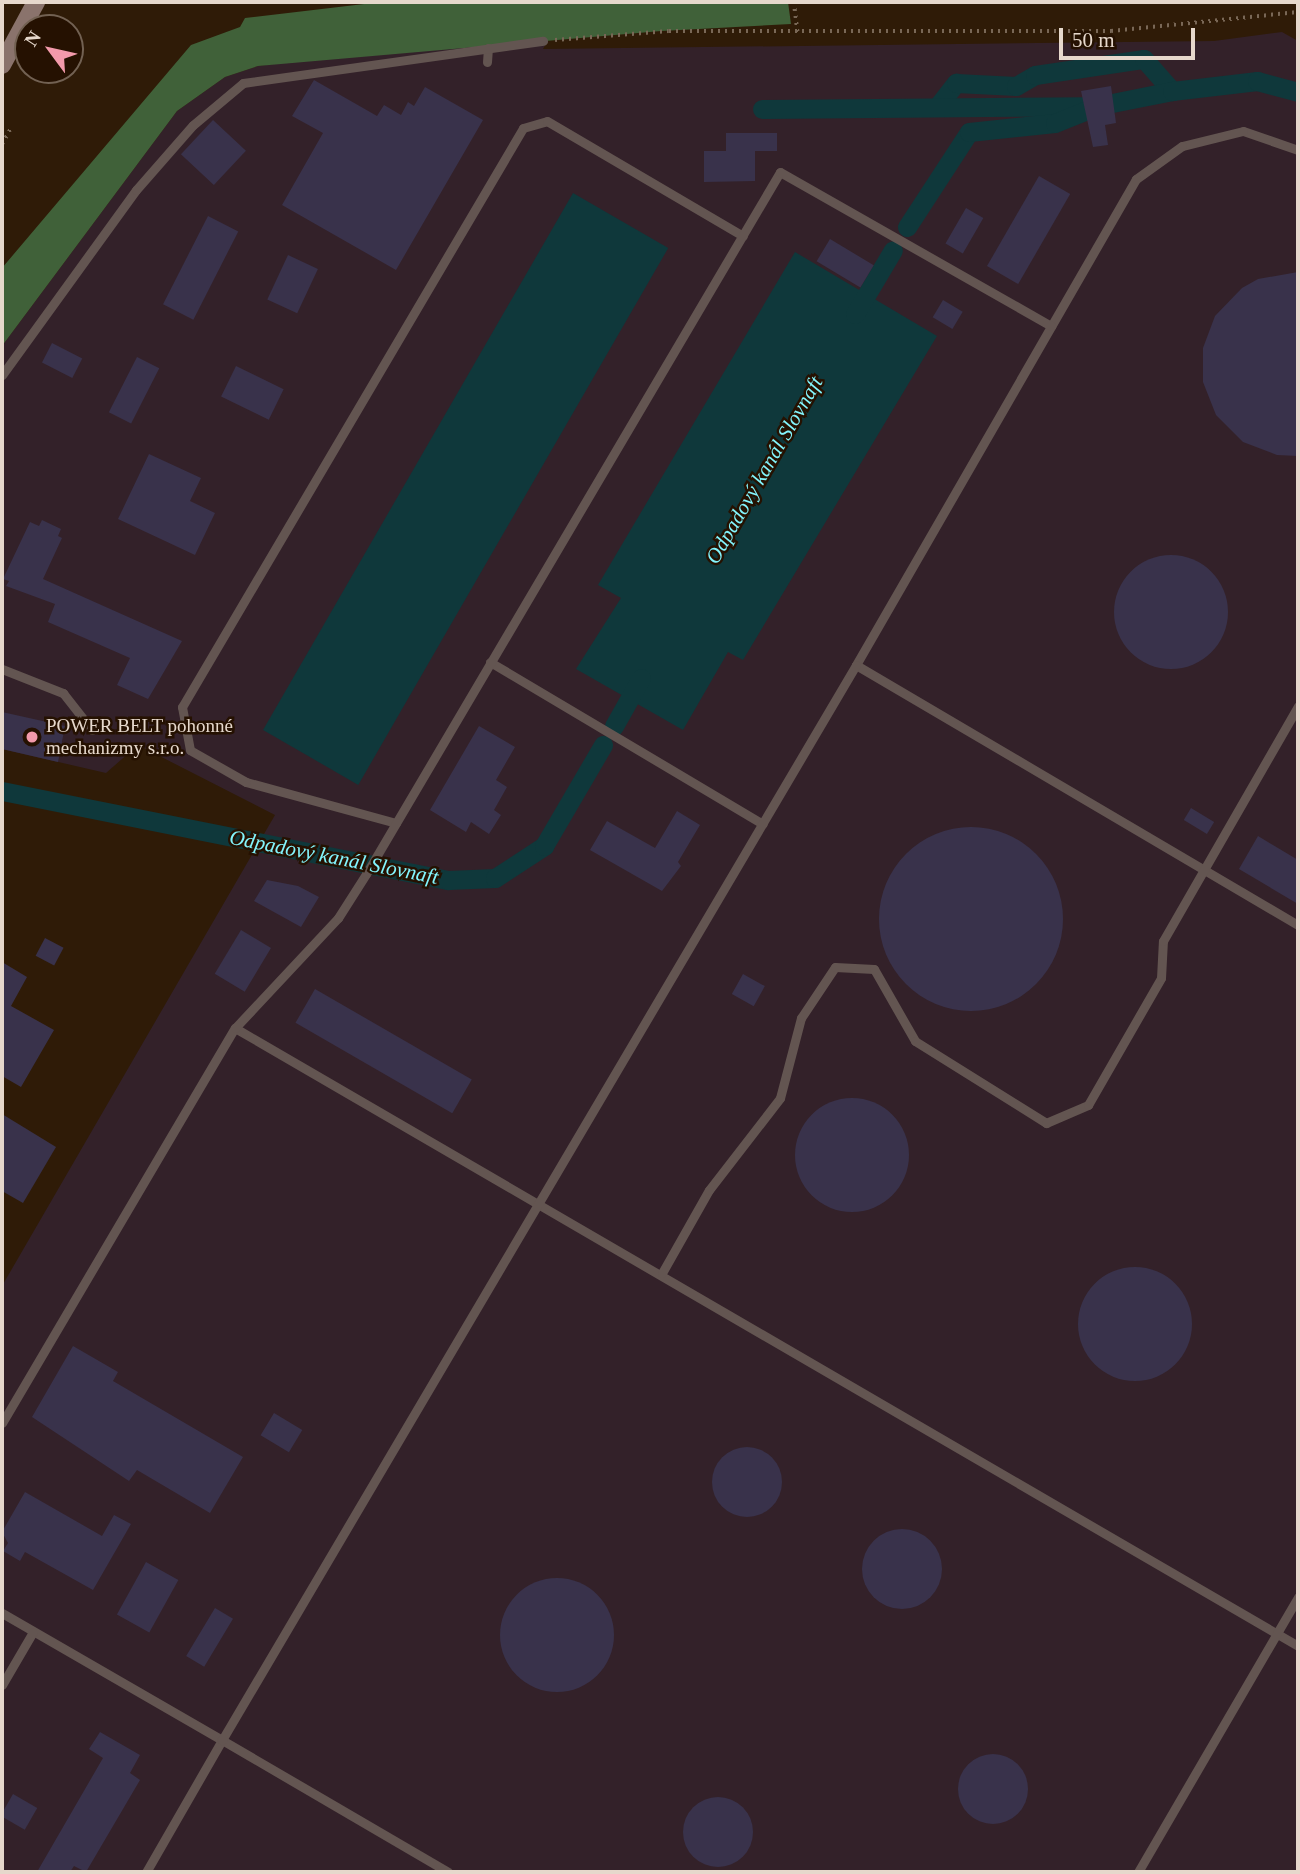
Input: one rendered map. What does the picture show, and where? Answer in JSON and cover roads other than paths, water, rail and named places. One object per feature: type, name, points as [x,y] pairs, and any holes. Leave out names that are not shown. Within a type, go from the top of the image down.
[{"type":"main road","points":[[3,54],[33,3]]},
{"type":"lane","points":[[2,374],[136,190],[193,125],[243,83],[543,41]]},
{"type":"lane","points":[[487,62],[488,48]]},
{"type":"lane","points":[[396,823],[246,782],[190,750],[182,707],[523,128],[547,121],[743,236]]},
{"type":"lane","points":[[146,1872],[856,666],[1136,179],[1182,146],[1243,131],[1298,150]]},
{"type":"lane","points":[[2,1423],[235,1028],[338,918],[366,874],[780,172],[1051,326]]},
{"type":"lane","points":[[490,662],[763,824]]},
{"type":"lane","points":[[856,666],[1298,925]]},
{"type":"lane","points":[[2,669],[63,693],[92,730]]},
{"type":"lane","points":[[662,1273],[709,1190],[780,1098],[801,1018],[835,967],[874,969],[915,1041],[1046,1122],[1088,1105],[1161,978],[1163,941],[1298,706]]},
{"type":"lane","points":[[235,1028],[540,1202],[1298,1646]]},
{"type":"lane","points":[[1138,1872],[1298,1597]]},
{"type":"lane","points":[[2,1613],[448,1872]]},
{"type":"lane","points":[[2,1685],[33,1632]]},
{"type":"water","points":[[573,193],[668,248],[358,785],[263,730]]},
{"type":"water","points":[[795,252],[937,336],[743,660],[728,652],[683,730],[576,669],[621,598],[598,585]]},
{"type":"waterway","points":[[937,107],[956,83],[1016,86],[1035,75],[1144,59],[1172,91]]},
{"type":"waterway","name":"Odpadový kanál Slovnaft","points":[[907,227],[969,132],[1055,123],[1097,106],[1172,91],[1257,81],[1298,92]]},
{"type":"waterway","points":[[762,109],[1086,106]]},
{"type":"waterway","name":"Odpadový kanál Slovnaft","points":[[855,314],[893,250]]},
{"type":"waterway","name":"Odpadový kanál Slovnaft","points":[[614,726],[641,678]]},
{"type":"waterway","name":"Odpadový kanál Slovnaft","points":[[2,791],[448,880],[495,878],[544,846],[603,745]]},
{"type":"place","name":"POWER BELT pohonné mechanizmy s.r.o.","points":[[32,737]]}]
